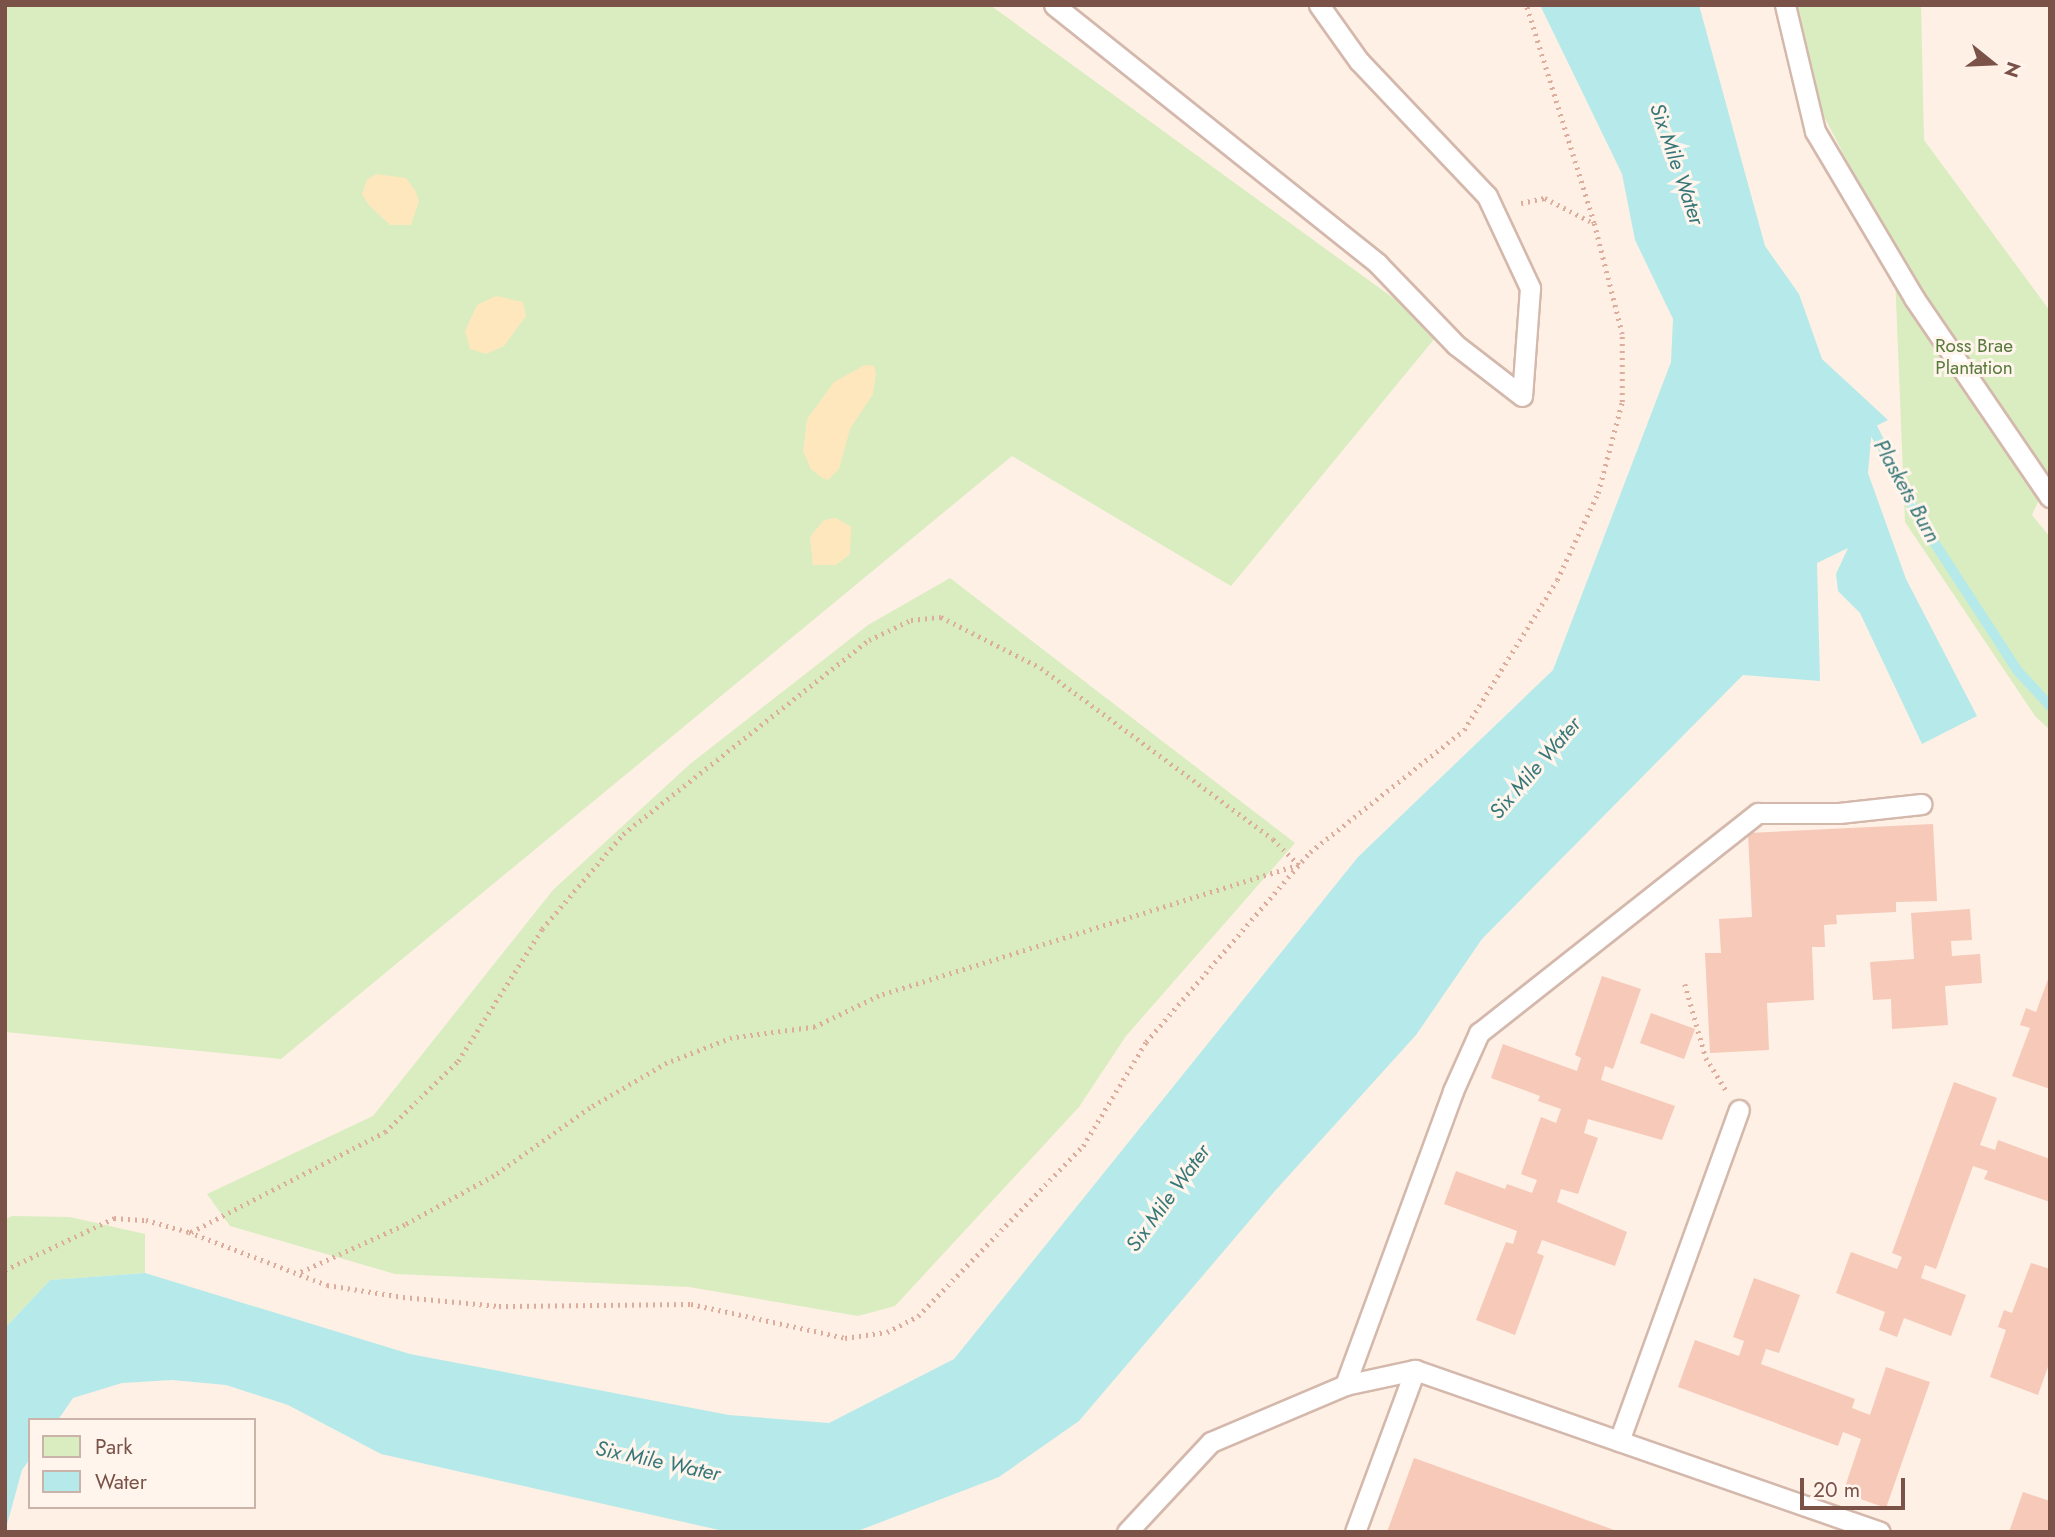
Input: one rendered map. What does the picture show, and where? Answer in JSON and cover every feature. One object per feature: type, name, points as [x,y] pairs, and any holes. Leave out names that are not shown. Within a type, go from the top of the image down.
[{"type":"lane","points":[[1054,5],[1378,264],[1456,345],[1522,396],[1530,288],[1487,196],[1359,61],[1319,5]]},
{"type":"lane","points":[[1785,5],[1815,131],[1914,298],[2050,497]]},
{"type":"lane","points":[[1345,1385],[1453,1091],[1479,1033],[1758,813],[1839,813],[1922,804]]},
{"type":"lane","points":[[1619,1441],[1739,1110]]},
{"type":"lane","points":[[1355,1532],[1415,1370]]},
{"type":"lane","points":[[1127,1532],[1211,1443],[1345,1385],[1415,1370],[1880,1532]]},
{"type":"path","points":[[5,1270],[114,1218],[146,1220],[189,1232],[327,1284],[403,1297],[499,1306],[691,1304],[845,1338],[887,1332],[918,1316],[1083,1146],[1146,1042],[1299,865],[1464,730],[1557,580],[1598,493],[1622,401],[1622,334],[1594,223],[1526,5]]},
{"type":"path","points":[[1494,212],[1545,198],[1594,223]]},
{"type":"path","points":[[189,1232],[385,1132],[458,1061],[542,929],[623,834],[869,640],[911,620],[941,617],[1041,668],[1273,839],[1299,865]]},
{"type":"path","points":[[299,1274],[404,1225],[494,1176],[590,1108],[667,1063],[732,1038],[814,1027],[879,996],[1299,865]]},
{"type":"path","points":[[1685,984],[1706,1058],[1739,1110]]},
{"type":"green space","points":[[5,5],[990,5],[1440,332],[1231,586],[1012,456],[281,1059],[5,1032]]},
{"type":"green space","name":"Ross Brae Plantation","points":[[1785,5],[1921,5],[1924,140],[2050,311],[2050,476],[2032,515],[2050,537],[2050,730],[2035,716],[1905,522],[1894,251],[1802,74]]},
{"type":"green space","points":[[950,578],[1295,843],[1126,1036],[1079,1107],[895,1306],[858,1316],[689,1287],[395,1274],[230,1226],[207,1194],[373,1116],[553,890],[690,764],[868,625]]},
{"type":"green space","points":[[12,1216],[70,1217],[145,1234],[145,1273],[50,1280],[5,1328],[5,1219]]},
{"type":"sand","points":[[376,174],[406,178],[415,190],[419,201],[411,225],[390,225],[368,204],[362,194],[367,180]]},
{"type":"sand","points":[[496,296],[523,302],[526,316],[504,346],[486,354],[470,349],[465,331],[477,305]]},
{"type":"sand","points":[[865,365],[874,366],[876,373],[873,394],[850,429],[839,469],[828,480],[822,478],[811,469],[803,451],[807,419],[834,382]]},
{"type":"sand","points":[[836,518],[851,527],[850,554],[836,565],[813,565],[810,537],[824,520]]},
{"type":"water","name":"Six Mile Water","points":[[1540,5],[1699,5],[1765,246],[1799,294],[1822,359],[1888,420],[1872,428],[1868,473],[1906,579],[1977,716],[1922,744],[1860,613],[1838,591],[1836,574],[1848,548],[1817,563],[1820,681],[1743,675],[1482,939],[1416,1035],[1274,1192],[1079,1421],[999,1477],[855,1532],[728,1532],[381,1454],[288,1405],[226,1385],[172,1380],[122,1383],[73,1398],[59,1418],[28,1418],[28,1462],[22,1470],[5,1532],[5,1328],[50,1280],[145,1273],[410,1354],[729,1415],[829,1423],[954,1359],[1358,857],[1553,670],[1671,362],[1673,319],[1635,240],[1622,174]]},
{"type":"building","points":[[1933,824],[1937,901],[1896,902],[1896,912],[1836,915],[1837,924],[1824,925],[1825,947],[1812,947],[1814,1000],[1767,1003],[1769,1050],[1710,1053],[1705,953],[1721,953],[1719,919],[1752,917],[1748,833]]},
{"type":"building","points":[[1970,909],[1972,940],[1951,941],[1952,956],[1980,954],[1982,983],[1945,986],[1948,1025],[1892,1029],[1891,999],[1873,1000],[1870,962],[1914,959],[1911,913]]},
{"type":"building","points":[[2050,974],[2050,1089],[2012,1076],[2030,1028],[2020,1025],[2026,1008],[2036,1012]]},
{"type":"building","points":[[1602,976],[1641,989],[1613,1069],[1605,1066],[1601,1080],[1675,1106],[1662,1140],[1588,1119],[1584,1133],[1598,1138],[1578,1194],[1561,1189],[1557,1202],[1627,1232],[1615,1266],[1542,1240],[1537,1253],[1544,1256],[1515,1335],[1476,1320],[1506,1242],[1513,1244],[1517,1231],[1444,1204],[1456,1171],[1505,1189],[1507,1184],[1532,1193],[1537,1180],[1521,1174],[1541,1117],[1556,1123],[1561,1109],[1538,1101],[1540,1096],[1491,1078],[1503,1044],[1577,1071],[1581,1058],[1575,1055]]},
{"type":"building","points":[[1651,1013],[1695,1029],[1684,1059],[1640,1043]]},
{"type":"building","points":[[1954,1082],[1997,1098],[1980,1145],[1995,1150],[1998,1140],[2050,1159],[2050,1202],[1984,1179],[1988,1171],[1973,1166],[1936,1269],[1925,1265],[1921,1278],[1966,1295],[1951,1336],[1904,1318],[1897,1337],[1879,1330],[1885,1312],[1836,1293],[1851,1252],[1897,1269],[1902,1257],[1892,1253]]},
{"type":"building","points":[[2031,1263],[2050,1269],[2050,1361],[2038,1395],[1990,1377],[2006,1330],[1998,1327],[2004,1310],[2012,1313]]},
{"type":"building","points":[[1754,1278],[1800,1295],[1779,1353],[1766,1349],[1761,1364],[1855,1399],[1852,1408],[1870,1415],[1886,1367],[1930,1382],[1886,1508],[1843,1493],[1861,1439],[1843,1432],[1838,1446],[1678,1387],[1695,1340],[1739,1356],[1744,1341],[1733,1337]]},
{"type":"building","points":[[1414,1458],[1617,1531],[1617,1532],[1387,1532]]},
{"type":"building","points":[[2023,1492],[2050,1501],[2050,1532],[2009,1532]]},
{"type":"waterway","name":"Plaskets Burn","points":[[1862,420],[1872,427],[1921,522],[2017,670],[2050,706]]}]
